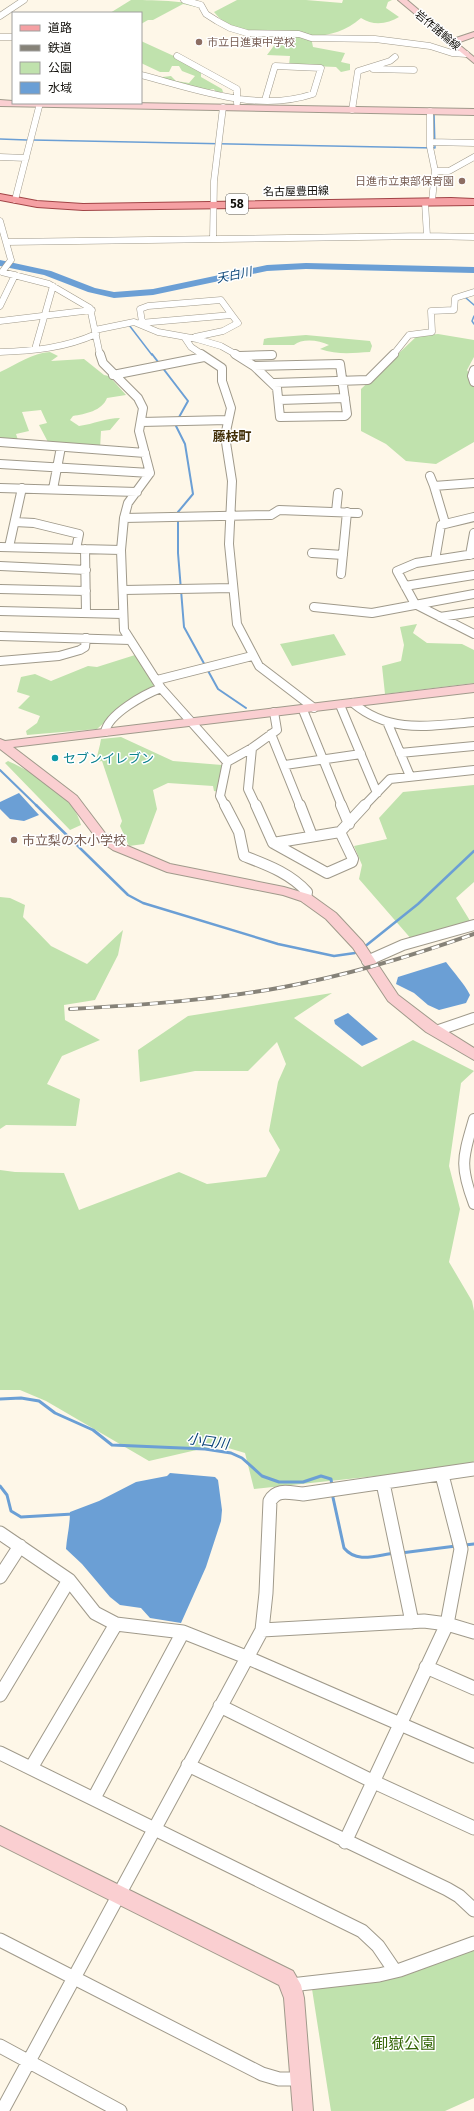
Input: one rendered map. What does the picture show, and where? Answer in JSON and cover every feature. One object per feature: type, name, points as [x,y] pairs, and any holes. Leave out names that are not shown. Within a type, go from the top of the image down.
[{"type":"main road","name":"名古屋豊田線","points":[[0,197],[37,204],[83,207],[212,204],[474,202]]},
{"type":"street","points":[[0,16],[24,0]]},
{"type":"street","points":[[184,0],[201,5],[206,14],[230,28],[247,33],[299,34],[312,38],[327,37],[375,39],[430,46],[452,53],[468,53]]},
{"type":"street","name":"岩作諸輪線","points":[[402,0],[451,42],[468,53],[474,61]]},
{"type":"street","points":[[0,16],[12,18]]},
{"type":"street","points":[[451,42],[474,34]]},
{"type":"street","points":[[0,37],[12,37]]},
{"type":"street","points":[[177,56],[237,90],[237,103]]},
{"type":"street","points":[[352,110],[356,75],[358,71],[390,61],[396,57]]},
{"type":"street","points":[[86,104],[223,107],[237,103],[265,100],[292,105],[313,94],[322,68],[275,66],[265,100]]},
{"type":"street","points":[[367,68],[414,70]]},
{"type":"street","points":[[142,75],[205,92],[237,103],[292,105],[352,110],[474,112]]},
{"type":"street","points":[[0,103],[12,103]]},
{"type":"street","points":[[15,200],[40,104]]},
{"type":"street","points":[[213,239],[212,204],[223,107]]},
{"type":"street","points":[[427,236],[429,202],[435,171],[431,146],[430,111]]},
{"type":"street","points":[[431,146],[445,142],[474,143]]},
{"type":"street","points":[[0,157],[26,158]]},
{"type":"street","points":[[435,171],[449,171],[474,157]]},
{"type":"street","points":[[0,221],[11,260]]},
{"type":"street","points":[[6,242],[427,236],[474,237]]},
{"type":"street","points":[[0,258],[11,260]]},
{"type":"street","points":[[11,260],[2,272],[53,286],[83,302],[92,310],[100,357],[113,375],[138,398],[143,408],[139,431],[150,473],[128,503],[124,518],[121,550],[124,590],[124,630],[159,684],[227,762]]},
{"type":"street","points":[[0,306],[15,275]]},
{"type":"street","points":[[36,349],[53,286]]},
{"type":"street","points":[[274,383],[368,380],[391,358],[409,335],[432,332],[431,311],[454,310],[455,298],[474,292]]},
{"type":"street","points":[[140,323],[140,309],[148,306],[221,300],[238,323],[223,331],[188,338]]},
{"type":"street","points":[[0,321],[92,310]]},
{"type":"street","points":[[0,352],[36,349],[75,342],[95,332],[124,323],[232,315]]},
{"type":"street","points":[[140,323],[158,332],[221,346],[239,356],[274,383],[277,387],[280,417],[346,416],[340,364],[253,366]]},
{"type":"street","points":[[188,338],[191,347],[223,370],[222,381],[231,408],[225,436],[232,481],[229,544],[237,624],[252,656],[259,666],[309,709],[322,760],[349,824]]},
{"type":"street","points":[[239,356],[272,355]]},
{"type":"street","points":[[113,375],[204,357]]},
{"type":"street","points":[[474,370],[472,376],[474,382]]},
{"type":"street","points":[[279,400],[345,398]]},
{"type":"street","points":[[140,422],[228,420]]},
{"type":"street","points":[[0,442],[145,453]]},
{"type":"street","points":[[53,489],[61,447]]},
{"type":"street","points":[[0,464],[150,473]]},
{"type":"street","points":[[430,476],[445,523]]},
{"type":"street","points":[[434,486],[474,483]]},
{"type":"street","points":[[0,488],[137,492]]},
{"type":"street","points":[[9,547],[22,488]]},
{"type":"street","points":[[336,512],[338,494]]},
{"type":"street","points":[[124,518],[270,515],[279,510],[358,513]]},
{"type":"street","points":[[341,574],[347,512]]},
{"type":"street","points":[[434,560],[441,526],[445,523],[474,517]]},
{"type":"street","points":[[15,522],[34,523],[79,534],[76,549]]},
{"type":"street","points":[[473,632],[415,604],[404,586],[398,570],[434,560],[472,555],[474,533]]},
{"type":"street","points":[[0,547],[121,550]]},
{"type":"street","points":[[85,549],[86,613]]},
{"type":"street","points":[[312,553],[343,555]]},
{"type":"street","points":[[0,566],[86,570]]},
{"type":"street","points":[[404,586],[474,575]]},
{"type":"street","points":[[0,588],[86,591]]},
{"type":"street","points":[[124,590],[233,588]]},
{"type":"street","points":[[314,607],[372,613],[474,594]]},
{"type":"street","points":[[0,611],[123,614]]},
{"type":"street","points":[[440,617],[474,612]]},
{"type":"street","points":[[0,636],[130,640]]},
{"type":"street","points":[[0,661],[48,657],[81,650],[85,647],[86,638]]},
{"type":"street","points":[[105,732],[106,726],[131,703],[159,684],[252,656]]},
{"type":"street","points":[[1,744],[309,709],[474,688]]},
{"type":"street","points":[[353,703],[369,717],[388,724],[408,726],[474,722]]},
{"type":"street","points":[[340,705],[377,793]]},
{"type":"street","points":[[274,712],[278,728],[252,748],[227,762],[220,796],[239,832],[244,856],[284,873],[302,885],[308,892],[306,898]]},
{"type":"street","points":[[388,724],[410,776]]},
{"type":"street","points":[[271,734],[285,765],[312,836]]},
{"type":"street","points":[[1,744],[73,799],[101,836],[118,847],[167,868],[284,891],[306,898],[331,916],[358,945],[393,998],[436,1031],[474,1055]]},
{"type":"street","points":[[400,753],[474,746]]},
{"type":"street","points":[[252,748],[248,789],[273,843],[327,873],[352,862],[354,859],[340,832]]},
{"type":"street","points":[[285,765],[361,754]]},
{"type":"street","points":[[273,843],[340,832],[390,779],[474,770]]},
{"type":"street","points":[[368,961],[403,945],[474,925]]},
{"type":"street","points":[[436,1031],[474,1018]]},
{"type":"street","points":[[474,1119],[467,1141],[463,1165],[463,1176],[474,1204]]},
{"type":"street","points":[[2,2111],[156,1828],[246,1657],[262,1630],[266,1593],[270,1501],[273,1495],[279,1492],[303,1494],[474,1469]]},
{"type":"street","points":[[345,1842],[447,1624],[460,1546],[442,1474]]},
{"type":"street","points":[[384,1483],[412,1622]]},
{"type":"street","points":[[0,1533],[69,1580],[95,1613],[116,1624],[183,1632],[401,1723],[474,1756]]},
{"type":"street","points":[[0,1577],[20,1546]]},
{"type":"street","points":[[0,1694],[69,1580]]},
{"type":"street","points":[[262,1630],[412,1622],[447,1624],[474,1632]]},
{"type":"street","points":[[31,1768],[116,1624]]},
{"type":"street","points":[[94,1798],[183,1632]]},
{"type":"street","points":[[426,1667],[474,1688]]},
{"type":"street","points":[[220,1706],[374,1782],[474,1828]]},
{"type":"street","points":[[0,1753],[362,1930],[378,1946],[395,1971]]},
{"type":"street","points":[[188,1765],[345,1842],[447,1889],[459,1896],[474,1910]]},
{"type":"street","points":[[0,1836],[286,1978],[291,1985],[303,2111]]},
{"type":"street","points":[[0,1940],[262,2074],[279,2079],[301,2080]]},
{"type":"street","points":[[291,1985],[379,1975],[395,1971],[474,1943]]},
{"type":"street","points":[[0,2046],[120,2111]]},
{"type":"green space","points":[[131,0],[157,0],[188,3],[201,8],[183,4],[153,20],[148,20],[142,23],[142,12],[112,12]]},
{"type":"green space","points":[[237,0],[306,0],[342,3],[343,0],[392,0],[388,2],[386,8],[399,17],[385,23],[370,22],[361,18],[338,32],[311,37],[313,47],[345,53],[341,62],[350,64],[350,70],[341,72],[336,67],[289,65],[290,56],[267,55],[282,35],[244,31],[228,25],[214,12]]},
{"type":"green space","points":[[142,41],[176,57],[201,72],[201,77],[222,89],[223,92],[216,93],[214,89],[207,90],[154,78],[171,76],[176,81],[189,83],[195,76],[182,71],[179,66],[172,66],[169,72],[160,72],[142,63]]},
{"type":"green space","points":[[438,334],[474,340],[474,357],[467,370],[474,382],[474,442],[436,464],[406,461],[386,444],[361,431],[361,389],[417,336]]},
{"type":"green space","points":[[306,335],[370,341],[372,346],[370,352],[345,353],[320,349],[329,345],[316,341],[301,341],[294,345],[263,345],[264,339],[268,338]]},
{"type":"green space","points":[[50,352],[58,356],[51,361],[84,359],[104,375],[109,376],[126,395],[107,398],[105,402],[97,409],[88,413],[73,416],[70,420],[79,426],[120,418],[110,430],[101,431],[100,449],[49,444],[39,425],[47,423],[41,410],[22,412],[29,431],[16,434],[18,440],[0,440],[0,372],[37,354]]},
{"type":"green space","points":[[417,624],[413,633],[427,643],[462,644],[474,650],[474,683],[385,694],[382,666],[401,661],[404,645],[400,627]]},
{"type":"green space","points":[[334,634],[346,655],[292,666],[280,644]]},
{"type":"green space","points":[[135,655],[156,688],[127,702],[97,729],[27,735],[26,731],[37,723],[40,716],[18,708],[30,696],[17,692],[21,677],[35,674],[51,681],[88,666],[97,667]]},
{"type":"green space","points":[[121,737],[173,761],[222,765],[219,792],[214,791],[213,786],[168,783],[153,790],[157,809],[144,844],[129,846],[120,826],[122,821],[102,761],[96,762],[101,739]]},
{"type":"green space","points":[[8,761],[41,779],[62,795],[71,805],[81,825],[70,830],[5,763]]},
{"type":"green space","points":[[474,785],[474,882],[456,898],[472,924],[413,941],[359,879],[362,865],[354,846],[387,839],[379,818],[403,792]]},
{"type":"green space","points":[[0,897],[10,898],[25,905],[23,917],[51,946],[87,964],[123,930],[118,955],[95,1000],[64,1005],[65,1020],[100,1040],[62,1056],[47,1084],[80,1099],[76,1126],[6,1125],[0,1129]]},
{"type":"green space","points":[[332,993],[294,1018],[362,1067],[413,1040],[474,1071],[461,1083],[449,1166],[460,1209],[449,1262],[472,1301],[474,1311],[474,1461],[471,1466],[254,1489],[245,1453],[218,1445],[149,1461],[46,1401],[20,1390],[0,1390],[0,1170],[15,1172],[64,1173],[79,1210],[179,1172],[207,1184],[266,1177],[280,1150],[269,1131],[278,1082],[286,1064],[277,1042],[248,1071],[195,1071],[140,1082],[138,1050],[188,1016]]},
{"type":"green space","name":"御嶽公園","points":[[474,1946],[474,2098],[445,2111],[331,2111],[312,1989]]},
{"type":"water","points":[[19,793],[39,815],[24,821],[10,819],[0,809],[0,802]]},
{"type":"water","points":[[446,962],[470,995],[466,1003],[439,1010],[428,1005],[414,993],[396,984],[398,977]]},
{"type":"water","points":[[348,1013],[378,1039],[362,1046],[335,1024],[334,1020]]},
{"type":"water","points":[[170,1473],[215,1477],[218,1480],[222,1510],[221,1521],[206,1567],[181,1623],[150,1618],[141,1608],[120,1605],[110,1597],[82,1564],[66,1549],[70,1512],[99,1501],[136,1482],[167,1476]]},
{"type":"waterway","points":[[33,140],[435,148],[434,113],[436,114]]},
{"type":"waterway","points":[[0,139],[27,140]]},
{"type":"waterway","name":"天白川","points":[[0,263],[47,273],[92,290],[114,295],[153,292],[267,268],[306,266],[474,270]]},
{"type":"waterway","points":[[466,298],[474,305]]},
{"type":"waterway","points":[[474,316],[472,321],[474,324]]},
{"type":"waterway","points":[[129,325],[152,355]]},
{"type":"waterway","points":[[152,354],[188,401],[178,419]]},
{"type":"waterway","points":[[175,424],[185,444],[193,494],[178,512],[178,553],[184,627],[218,689],[246,708]]},
{"type":"waterway","points":[[0,770],[37,806]]},
{"type":"waterway","points":[[36,805],[128,895],[143,903],[278,944],[334,956],[355,953]]},
{"type":"waterway","points":[[363,948],[418,904],[474,851]]},
{"type":"waterway","name":"小口川","points":[[0,1399],[21,1398],[39,1401],[55,1413],[93,1430],[112,1445],[205,1449],[231,1453],[242,1458],[262,1476],[279,1482],[303,1482],[321,1476],[331,1479],[332,1486]]},
{"type":"waterway","points":[[0,1486],[7,1495],[11,1511],[21,1517],[73,1514]]},
{"type":"waterway","name":"小口川","points":[[332,1493],[344,1548],[349,1553],[361,1557],[374,1557],[395,1553]]},
{"type":"waterway","name":"小口川","points":[[465,1545],[474,1544]]},
{"type":"waterway","name":"小口川","points":[[401,1553],[456,1546]]},
{"type":"railway","points":[[70,1009],[124,1006],[258,992],[332,977],[427,950],[474,934]]},
{"type":"place","name":"市立日進東中学校","points":[[199,42]]},
{"type":"place","name":"日進市立東部保育園","points":[[462,181]]},
{"type":"place","name":"セブンイレブン","points":[[55,758]]},
{"type":"place","name":"市立梨の木小学校","points":[[14,840]]},
{"type":"district","name":"藤枝町","points":[[232,436]]}]
